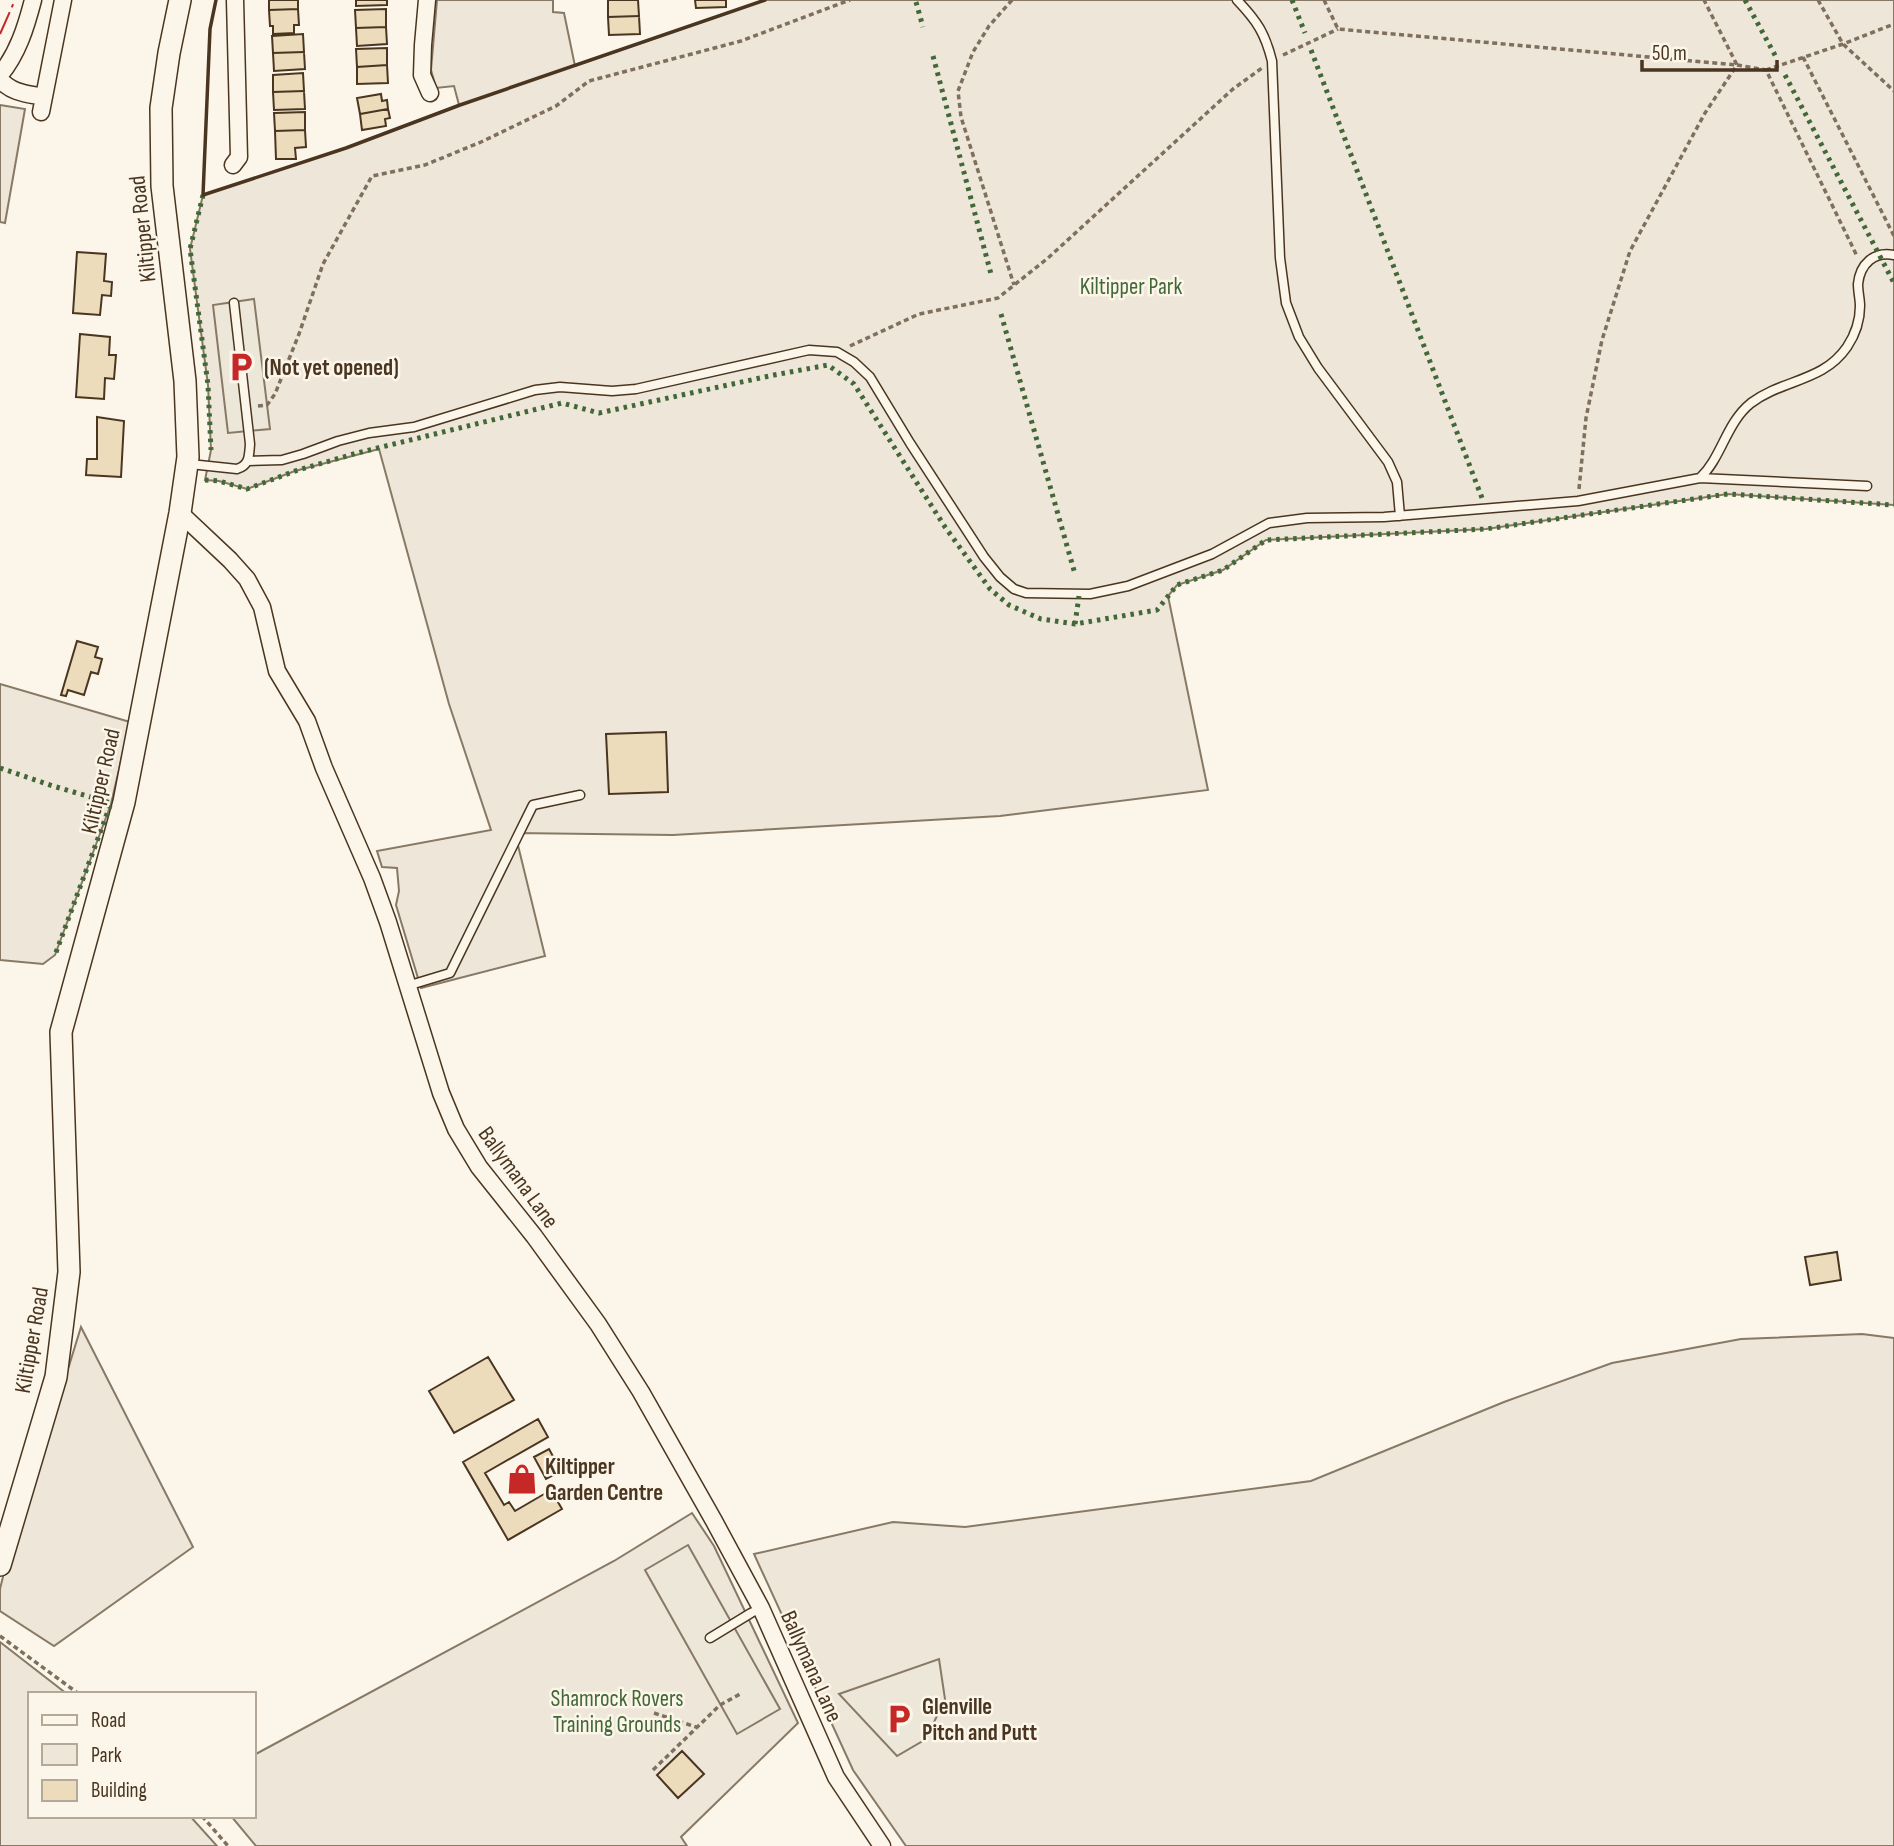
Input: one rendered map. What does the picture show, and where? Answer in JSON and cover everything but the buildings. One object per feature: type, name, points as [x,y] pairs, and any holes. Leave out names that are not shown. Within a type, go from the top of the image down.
[{"type":"street","points":[[33,0],[18,45],[0,77],[4,85],[43,105],[63,0]]},
{"type":"street","name":"Kiltipper Road","points":[[0,1565],[56,1377],[69,1272],[61,1032],[124,802],[180,513],[187,463],[185,381],[162,187],[161,108],[180,0]]},
{"type":"street","points":[[233,165],[239,157],[235,0]]},
{"type":"street","points":[[427,0],[422,75],[430,93]]},
{"type":"street","name":"Ballymana Lane","points":[[180,513],[247,579],[262,607],[277,671],[307,721],[324,768],[372,878],[441,1093],[456,1129],[480,1167],[534,1236],[605,1335],[641,1392],[761,1608],[836,1777],[882,1846]]},
{"type":"lane","points":[[1237,0],[1255,18],[1267,42],[1272,61],[1280,258],[1286,303],[1299,337],[1388,462],[1397,482],[1400,516]]},
{"type":"lane","points":[[1700,478],[1710,468],[1731,425],[1749,404],[1772,390],[1810,377],[1831,366],[1848,346],[1857,326],[1860,305],[1858,285],[1862,267],[1871,258],[1884,253],[1894,255]]},
{"type":"lane","points":[[187,463],[237,469],[242,468],[248,461],[250,444],[234,303]]},
{"type":"lane","points":[[248,461],[282,460],[369,433],[414,427],[535,390],[560,387],[612,391],[636,389],[809,350],[837,352],[854,362],[870,377],[984,557],[1000,577],[1014,589],[1026,593],[1090,594],[1128,586],[1212,554],[1269,523],[1307,518],[1400,516],[1578,501],[1700,478],[1867,486]]},
{"type":"lane","points":[[407,986],[450,972],[533,805],[580,795]]},
{"type":"lane","points":[[710,1638],[761,1608]]},
{"type":"path","points":[[246,408],[267,405],[275,394],[323,264],[372,176],[425,165],[481,142],[556,106],[589,81],[741,41],[850,0]]},
{"type":"path","points":[[1012,0],[989,26],[972,52],[958,90],[961,117],[1014,285]]},
{"type":"path","points":[[1324,0],[1338,29]]},
{"type":"path","points":[[1704,0],[1737,65]]},
{"type":"path","points":[[1818,0],[1843,44],[1894,91]]},
{"type":"path","points":[[837,352],[919,314],[998,298],[1068,239],[1233,89],[1272,61],[1338,29],[1737,65],[1766,70],[1894,24]]},
{"type":"path","points":[[1803,57],[1894,236]]},
{"type":"path","points":[[1578,501],[1588,405],[1602,340],[1630,251],[1705,113],[1737,65]]},
{"type":"path","points":[[1766,70],[1862,267]]},
{"type":"path","points":[[0,1636],[76,1692]]},
{"type":"path","points":[[653,1770],[720,1705],[742,1693]]},
{"type":"path","points":[[654,1713],[696,1727]]},
{"type":"path","points":[[204,1818],[228,1846]]},
{"type":"green space","name":"Kiltipper Park","points":[[437,0],[553,0],[553,12],[564,13],[575,66],[765,0],[1894,0],[1894,505],[1728,494],[1486,529],[1266,540],[1223,570],[1177,585],[1168,596],[1208,790],[1000,816],[673,835],[515,833],[545,956],[421,988],[396,905],[399,891],[397,868],[382,867],[377,851],[491,830],[449,704],[379,449],[295,471],[247,489],[205,480],[211,450],[208,385],[190,249],[203,195],[346,148],[459,105],[454,86],[436,88],[431,70]]},
{"type":"green space","points":[[0,105],[25,109],[5,223],[0,222]]},
{"type":"green space","points":[[0,684],[130,722],[111,804],[55,955],[43,964],[0,960]]},
{"type":"green space","points":[[81,1327],[193,1547],[54,1646],[0,1611],[0,1589],[8,1556]]},
{"type":"green space","points":[[1862,1334],[1894,1338],[1894,1846],[906,1846],[853,1770],[754,1554],[893,1522],[965,1527],[1311,1481],[1504,1402],[1612,1363],[1741,1339]]},
{"type":"green space","name":"Shamrock Rovers Training Grounds","points":[[692,1513],[714,1546],[798,1723],[681,1837],[687,1846],[256,1846],[233,1818],[256,1818],[256,1754],[614,1561]]},
{"type":"green space","points":[[0,1642],[64,1692],[28,1692],[28,1818],[192,1818],[217,1846],[0,1846]]},
{"type":"shaded area","name":"(Not yet opened)","points":[[254,299],[270,429],[228,433],[213,305]]},
{"type":"shaded area","points":[[688,1545],[780,1709],[737,1734],[645,1570]]},
{"type":"shaded area","name":"Glenville Pitch and Putt","points":[[939,1659],[945,1699],[926,1739],[897,1756],[839,1694]]},
{"type":"hedge","points":[[1292,0],[1305,33]]},
{"type":"hedge","points":[[1745,0],[1776,57]]},
{"type":"hedge","points":[[916,2],[923,27]]},
{"type":"hedge","points":[[1311,50],[1482,498]]},
{"type":"hedge","points":[[933,56],[991,274]]},
{"type":"hedge","points":[[1785,75],[1894,283]]},
{"type":"hedge","points":[[203,195],[190,249],[208,385],[211,450]]},
{"type":"hedge","points":[[1001,314],[1075,574]]},
{"type":"hedge","points":[[205,480],[247,489],[295,471],[357,453],[562,403],[599,413],[828,365],[854,384],[945,527],[990,589],[1009,605],[1041,619],[1075,624],[1157,610],[1177,585],[1223,570],[1266,540],[1486,529],[1728,494],[1894,505]]},
{"type":"hedge","points":[[1075,624],[1079,596]]},
{"type":"hedge","points":[[0,768],[111,803],[55,955]]},
{"type":"wall","points":[[216,0],[210,29],[203,195],[346,148],[460,105],[765,0]]},
{"type":"power","points":[[0,34],[15,0]]},
{"type":"place","name":"(Not yet opened)","points":[[241,367]]},
{"type":"place","name":"Kiltipper Garden Centre","points":[[522,1479]]},
{"type":"place","name":"Glenville Pitch and Putt","points":[[899,1719]]}]
